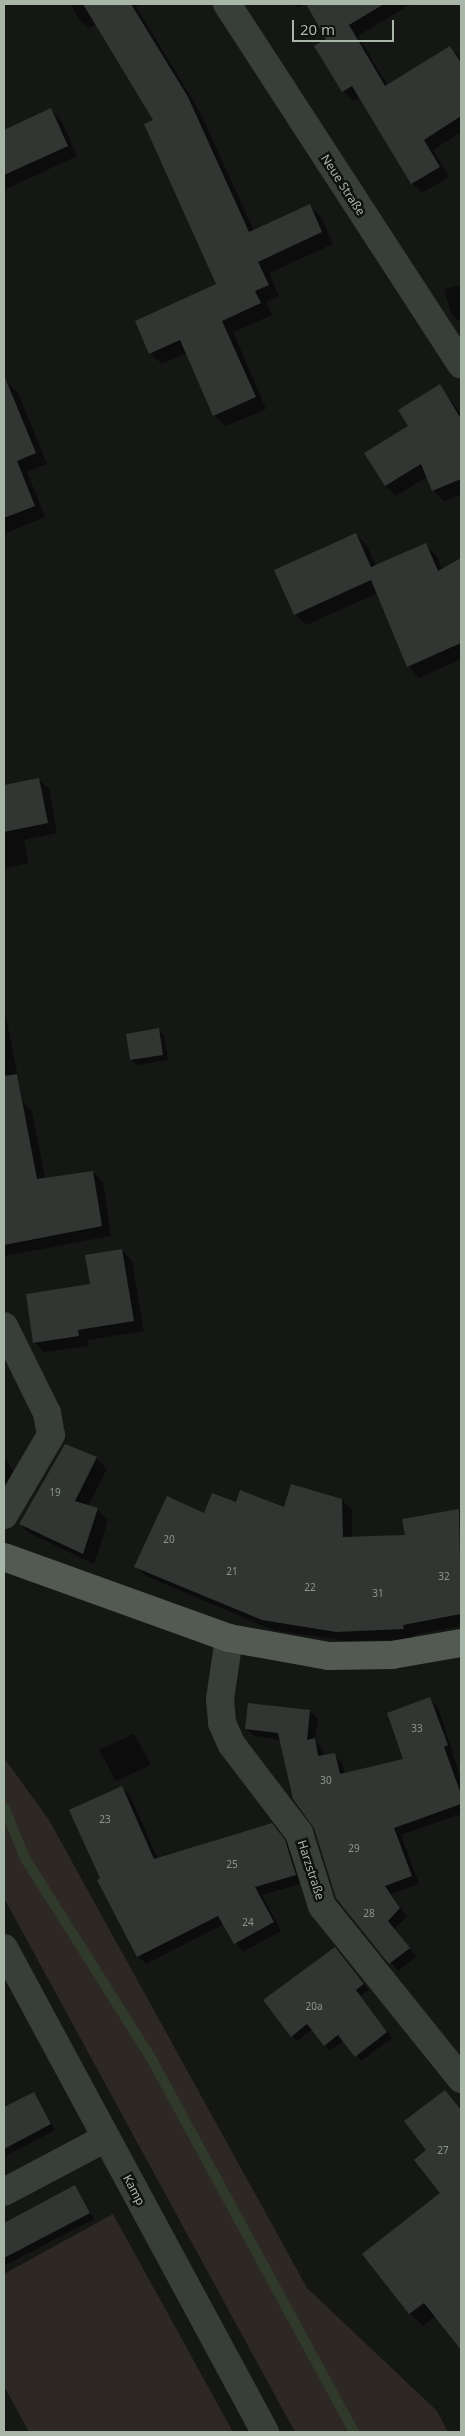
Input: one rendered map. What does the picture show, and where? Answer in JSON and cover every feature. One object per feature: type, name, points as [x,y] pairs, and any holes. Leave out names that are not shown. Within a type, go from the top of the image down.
[{"type":"main road","points":[[4,1557],[229,1638],[328,1656],[392,1655],[461,1644]]},
{"type":"street","name":"Neue Straße","points":[[227,4],[461,365]]},
{"type":"street","points":[[4,1326],[47,1413],[51,1435],[4,1515]]},
{"type":"street","name":"Harzstraße","points":[[229,1638],[220,1699],[222,1722],[232,1745],[299,1834],[322,1906],[461,2079]]},
{"type":"street","name":"Kamp","points":[[4,1948],[265,2432]]},
{"type":"street","points":[[4,2192],[106,2138]]},
{"type":"shaded area","points":[[4,1758],[49,1820],[307,2288],[437,2411],[448,2432],[295,2432],[4,1898]]},
{"type":"shaded area","points":[[113,2214],[233,2432],[29,2432],[4,2386],[4,2274]]},
{"type":"building","points":[[83,4],[131,4],[188,97],[249,232],[310,204],[322,232],[258,262],[269,285],[255,291],[261,303],[222,321],[256,397],[213,416],[180,340],[149,354],[135,321],[216,284],[144,124],[153,120]]},
{"type":"building","points":[[306,4],[384,4],[349,25],[385,86],[450,46],[461,63],[461,116],[424,140],[440,167],[411,184],[352,86],[342,92],[314,46],[326,39]]},
{"type":"building","points":[[51,108],[68,146],[4,175],[4,130]]},
{"type":"building","points":[[4,375],[36,453],[17,461],[35,506],[4,518]]},
{"type":"building","points":[[440,384],[461,419],[461,479],[432,491],[421,464],[385,486],[364,453],[408,426],[398,410]]},
{"type":"building","points":[[356,533],[371,567],[426,543],[438,571],[461,558],[461,643],[407,667],[371,580],[294,615],[274,570]]},
{"type":"building","points":[[39,778],[48,823],[4,832],[4,785]]},
{"type":"building","points":[[159,1028],[163,1055],[130,1060],[126,1034]]},
{"type":"building","points":[[17,1074],[37,1179],[93,1171],[102,1226],[4,1245],[4,1076]]},
{"type":"building","points":[[122,1249],[134,1321],[78,1330],[79,1336],[33,1343],[26,1294],[90,1284],[85,1255]]},
{"type":"building","points":[[65,1444],[97,1457],[75,1501],[98,1508],[83,1554],[19,1524]]},
{"type":"building","points":[[291,1484],[342,1499],[343,1537],[405,1535],[402,1519],[459,1509],[461,1614],[403,1625],[404,1629],[336,1632],[262,1620],[134,1567],[167,1496],[204,1513],[212,1493],[236,1502],[240,1490],[284,1507]]},
{"type":"building","points":[[430,1697],[448,1745],[444,1747],[461,1794],[461,1804],[394,1828],[412,1876],[385,1886],[400,1908],[388,1921],[410,1948],[389,1964],[336,1898],[314,1828],[293,1799],[278,1733],[245,1729],[248,1703],[310,1710],[307,1740],[315,1738],[318,1756],[335,1753],[340,1774],[403,1759],[387,1713]]},
{"type":"building","points":[[122,1786],[154,1859],[272,1823],[285,1840],[296,1875],[255,1887],[274,1922],[234,1944],[218,1916],[137,1957],[97,1880],[100,1878],[69,1810]]},
{"type":"building","points":[[335,1947],[364,1984],[356,1990],[387,2032],[355,2057],[338,2035],[324,2046],[307,2024],[291,2037],[263,2000]]},
{"type":"building","points":[[445,2090],[461,2110],[461,2350],[424,2303],[409,2314],[362,2254],[440,2193],[414,2160],[426,2150],[404,2121]]},
{"type":"building","points":[[34,2092],[51,2124],[4,2149],[4,2107]]},
{"type":"building","points":[[75,2185],[90,2213],[4,2258],[4,2223]]},
{"type":"waterway","points":[[4,1807],[25,1858],[151,2058],[354,2432]]}]
